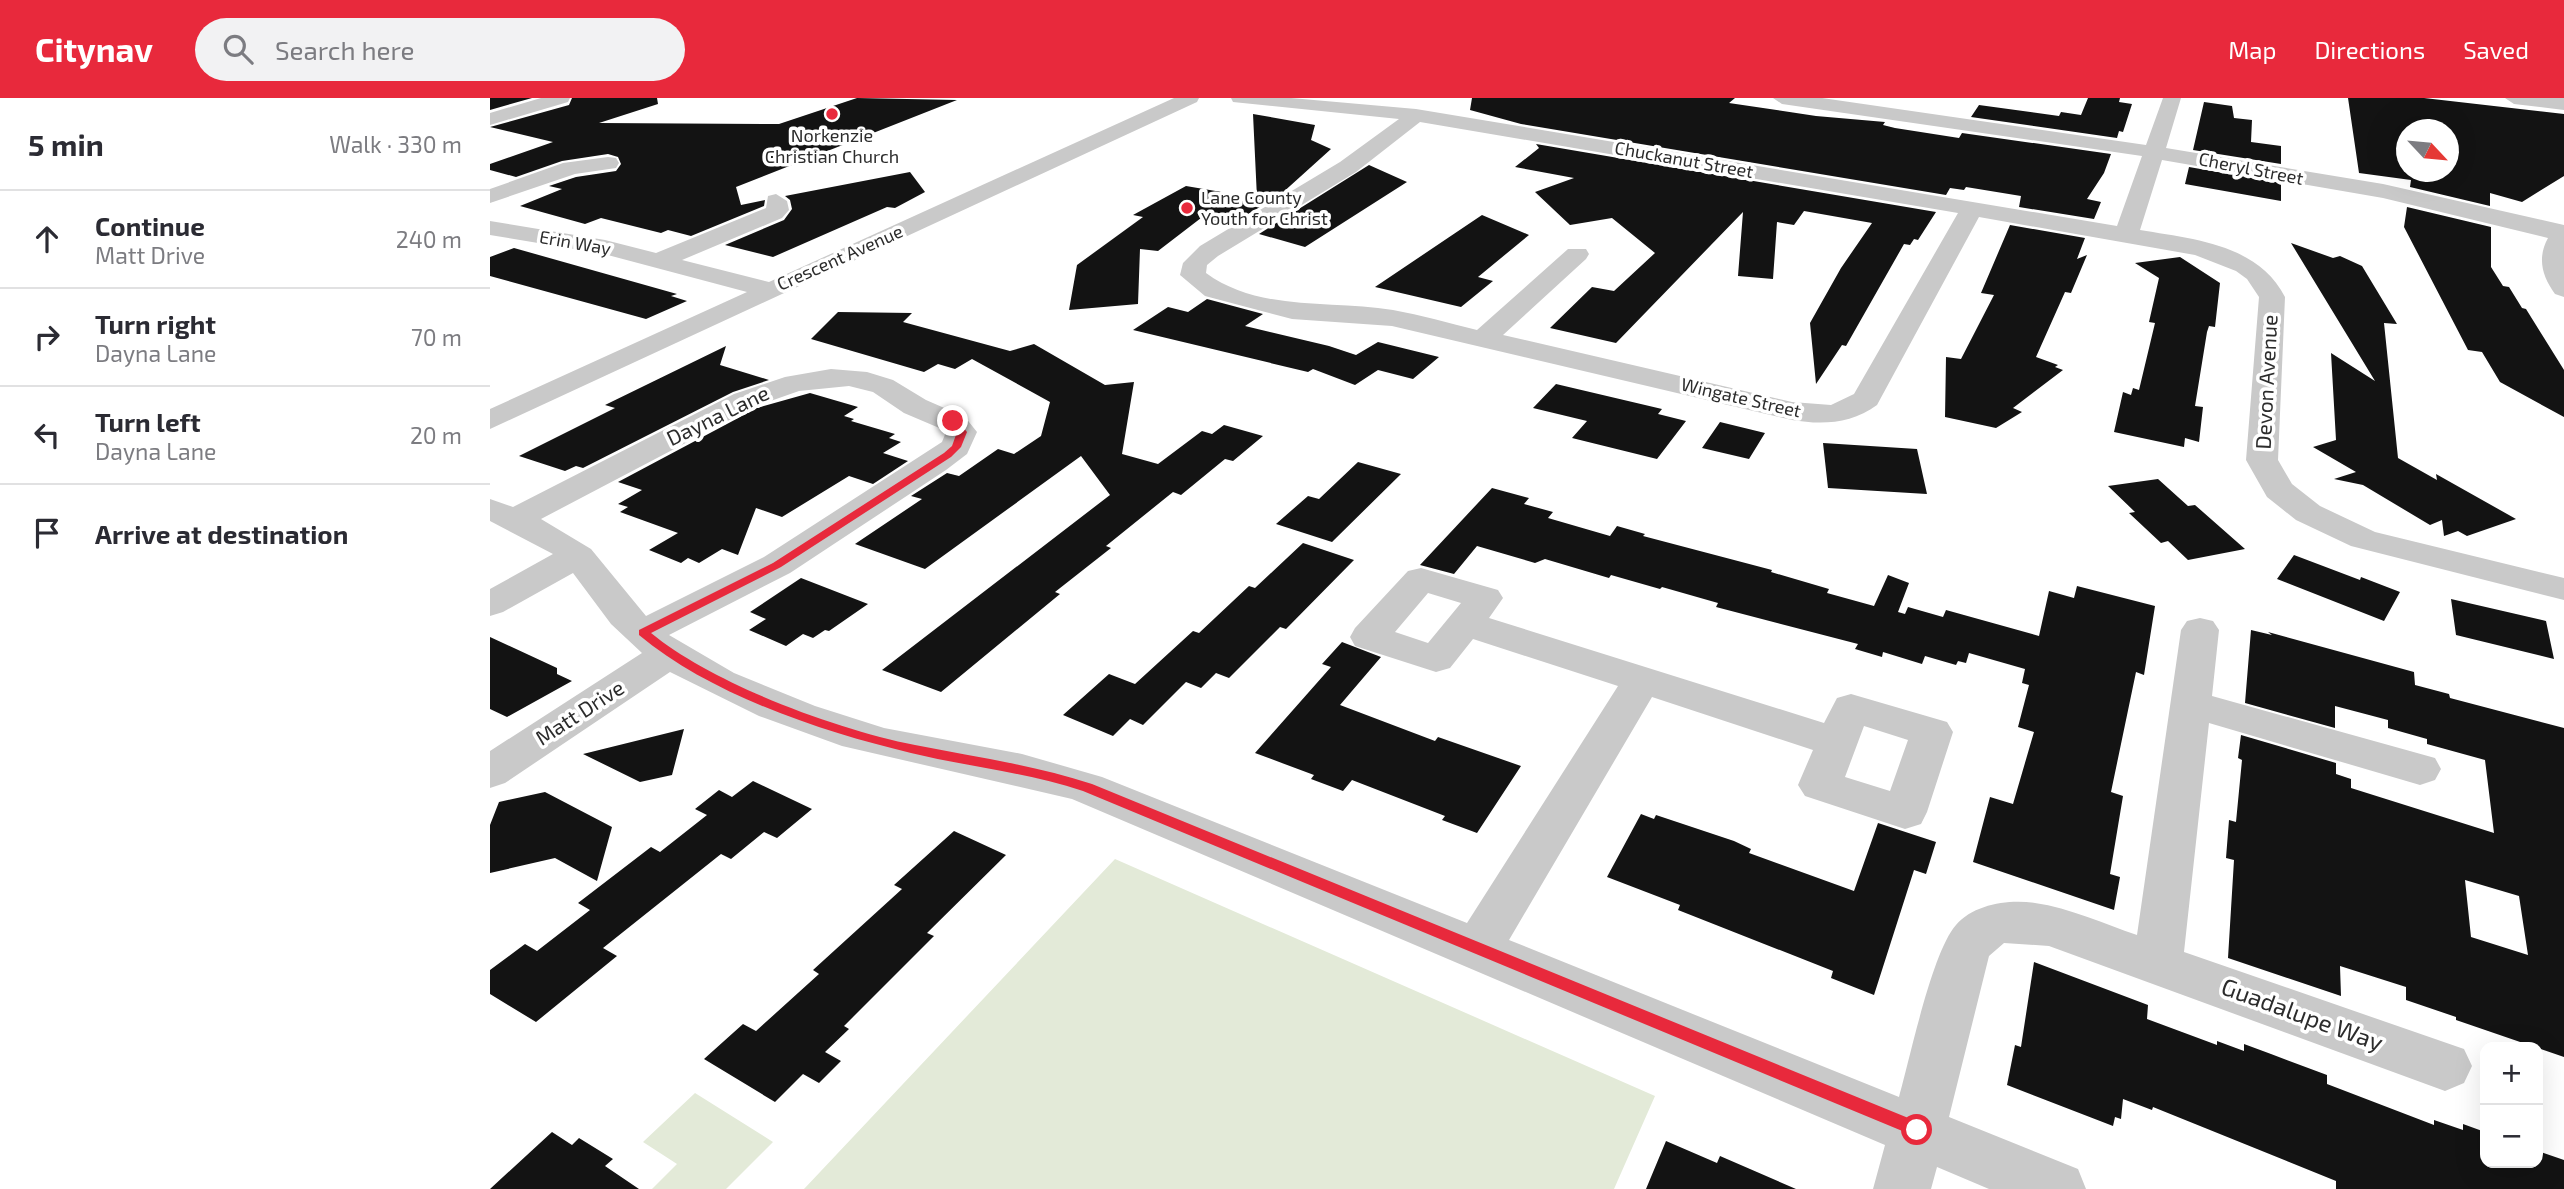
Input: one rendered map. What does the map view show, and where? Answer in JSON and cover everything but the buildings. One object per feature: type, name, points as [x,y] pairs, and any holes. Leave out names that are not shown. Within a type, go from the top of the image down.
[{"type":"street","points":[[490,119],[561,98]]},
{"type":"street","name":"Crescent Avenue","points":[[490,420],[1190,98]]},
{"type":"street","name":"Chuckanut Street","points":[[1240,98],[1296,107],[1380,110],[1416,115],[2126,235]]},
{"type":"street","name":"Cheryl Street","points":[[1782,98],[2154,152],[2401,194],[2563,233]]},
{"type":"street","points":[[1936,120],[1952,98]]},
{"type":"street","points":[[2126,235],[2172,98]]},
{"type":"street","points":[[2514,98],[2564,104]]},
{"type":"street","name":"Wingate Street","points":[[1416,115],[1348,167],[1209,251],[1195,263],[1193,275],[1203,286],[1223,294],[1301,313],[1378,316],[1484,338],[1792,411],[1815,414],[1845,411],[1857,406],[1874,387],[1972,209]]},
{"type":"street","points":[[490,196],[571,168],[608,163]]},
{"type":"street","points":[[660,260],[774,213],[778,210],[776,201]]},
{"type":"street","name":"Erin Way","points":[[490,228],[589,244],[769,290]]},
{"type":"street","points":[[2563,233],[2554,248],[2553,257],[2558,279],[2564,289]]},
{"type":"street","name":"Devon Avenue","points":[[2126,235],[2210,251],[2249,269],[2269,287],[2272,297],[2262,460],[2268,475],[2293,503],[2322,521],[2363,539],[2564,589]]},
{"type":"street","points":[[1484,338],[1577,254]]},
{"type":"street","name":"Dayna Lane","points":[[502,514],[746,400],[774,389],[810,380],[850,379],[874,382],[917,408],[959,426],[962,432],[957,447],[935,463],[656,643]]},
{"type":"street","points":[[502,514],[552,538],[576,556],[624,616],[656,643],[715,680],[848,732],[912,749],[1039,772],[1087,788],[2057,1189]]},
{"type":"street","points":[[490,604],[576,556]]},
{"type":"street","points":[[1465,623],[1837,742]]},
{"type":"street","points":[[2158,964],[2200,630]]},
{"type":"street","name":"Matt Drive","points":[[490,772],[656,643]]},
{"type":"street","points":[[1477,950],[1642,680]]},
{"type":"street","points":[[2191,704],[2420,769]]},
{"type":"street","name":"Guadalupe Way","points":[[1902,1189],[1965,952],[1979,931],[2005,921],[2036,923],[2445,1066]]},
{"type":"green space","points":[[1115,859],[1655,1096],[1614,1189],[804,1189]]},
{"type":"green space","points":[[695,1093],[773,1142],[726,1189],[652,1189],[677,1164],[643,1142]]},
{"type":"place","name":"Norkenzie Christian Church","points":[[832,114]]},
{"type":"place","name":"Lane County Youth for Christ","points":[[1187,208]]},
{"type":"route","points":[[953,421],[962,432],[957,447],[948,455],[777,565],[643,632],[669,654],[715,680],[831,727],[912,749],[1039,772],[1087,788],[1917,1130]]}]
